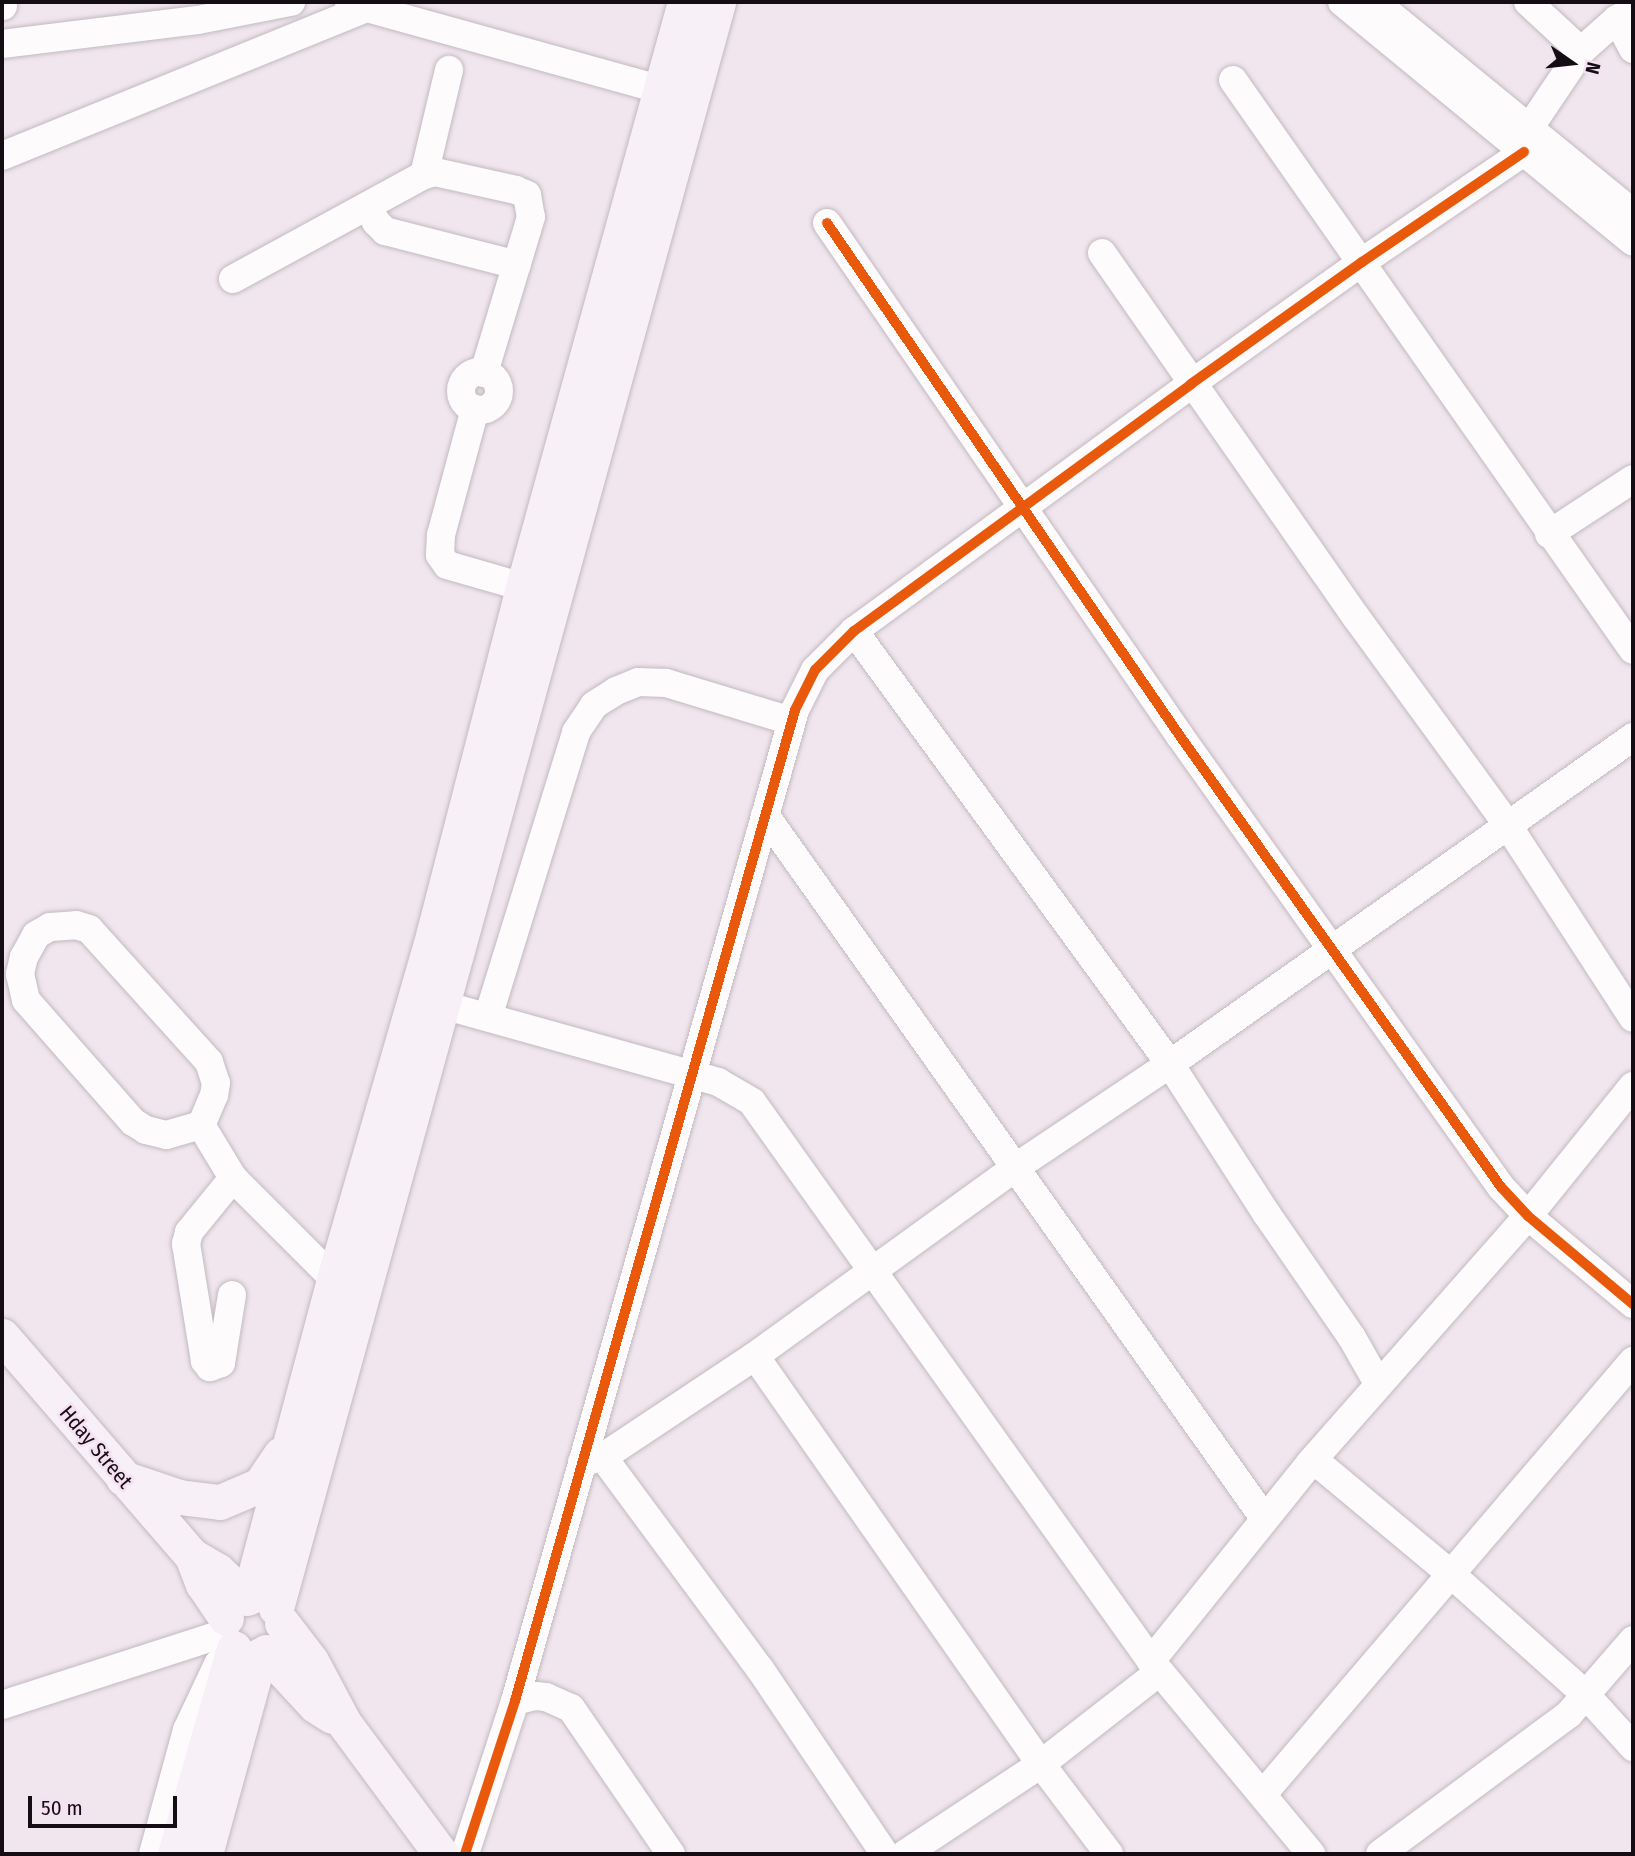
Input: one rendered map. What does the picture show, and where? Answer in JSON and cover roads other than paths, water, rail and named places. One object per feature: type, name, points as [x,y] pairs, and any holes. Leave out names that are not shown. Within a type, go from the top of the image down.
[{"type":"main road","points":[[122,1478],[179,1497],[220,1502],[260,1485],[274,1468],[291,1435],[348,1285],[443,1005],[676,93],[685,2]]},
{"type":"main road","points":[[205,1854],[238,1726],[249,1627],[303,1518],[348,1285],[434,932],[523,587],[676,93],[718,2]]},
{"type":"main road","name":"Hday Street","points":[[2,1336],[192,1556],[218,1571],[249,1627]]},
{"type":"main road","points":[[175,1854],[249,1627],[291,1435]]},
{"type":"main road","points":[[249,1627],[315,1705]]},
{"type":"main road","points":[[249,1627],[311,1661],[344,1723],[441,1854]]},
{"type":"main road","points":[[238,1726],[257,1705],[275,1698],[293,1698],[315,1705],[344,1723]]},
{"type":"street","points":[[2,44],[198,20],[291,2]]},
{"type":"street","points":[[1342,2],[1527,139],[1633,213]]},
{"type":"street","points":[[1375,2],[1527,139],[1633,243]]},
{"type":"street","points":[[1528,2],[1581,51]]},
{"type":"street","points":[[2,156],[351,4],[676,93]]},
{"type":"street","points":[[466,1854],[592,1460],[690,1074],[792,722],[815,670],[854,631],[1527,139],[1581,51],[1625,15],[1633,49]]},
{"type":"street","points":[[424,175],[449,70]]},
{"type":"street","points":[[1233,80],[1549,534],[1633,650]]},
{"type":"street","points":[[233,279],[424,175],[443,174],[527,195],[531,217],[484,373],[469,376],[462,384],[463,400],[475,409],[441,535],[440,555],[447,565],[523,587]]},
{"type":"street","points":[[368,206],[376,222],[385,231],[517,265]]},
{"type":"street","points":[[827,223],[1332,949],[1501,1187],[1528,1216],[1633,1304]]},
{"type":"street","points":[[1102,254],[1191,384],[1507,824],[1633,1018]]},
{"type":"street","points":[[1549,534],[1633,479]]},
{"type":"street","points":[[854,631],[1170,1064],[1266,1213],[1351,1336],[1380,1385]]},
{"type":"street","points":[[488,1017],[576,732],[594,705],[616,691],[638,682],[666,683],[792,722]]},
{"type":"street","points":[[592,1460],[755,1356],[1016,1167],[1170,1064],[1633,737]]},
{"type":"street","points":[[765,815],[1264,1518]]},
{"type":"street","points":[[76,925],[89,929],[209,1062],[216,1083],[214,1095],[201,1125],[166,1135],[146,1130],[133,1122],[26,1000],[20,974],[24,957],[36,935],[50,927],[76,925]]},
{"type":"street","points":[[443,1005],[690,1074],[736,1090],[752,1102],[1155,1667],[1311,1854]]},
{"type":"street","points":[[905,1854],[1041,1764],[1155,1667],[1264,1518],[1528,1216],[1633,1086]]},
{"type":"street","points":[[201,1125],[233,1178],[348,1285]]},
{"type":"street","points":[[232,1295],[223,1357],[221,1363],[210,1367],[205,1361],[186,1244],[189,1232],[233,1178]]},
{"type":"street","points":[[755,1356],[1041,1764],[1109,1854]]},
{"type":"street","points":[[1263,1794],[1633,1361]]},
{"type":"street","points":[[592,1460],[760,1669],[886,1854]]},
{"type":"street","points":[[1314,1460],[1452,1575],[1585,1694],[1633,1747]]},
{"type":"street","points":[[2,1705],[249,1627]]},
{"type":"street","points":[[153,1854],[187,1730],[249,1627]]},
{"type":"street","points":[[1380,1854],[1569,1714],[1633,1640]]},
{"type":"street","points":[[515,1701],[535,1696],[546,1697],[570,1708],[671,1854]]}]
